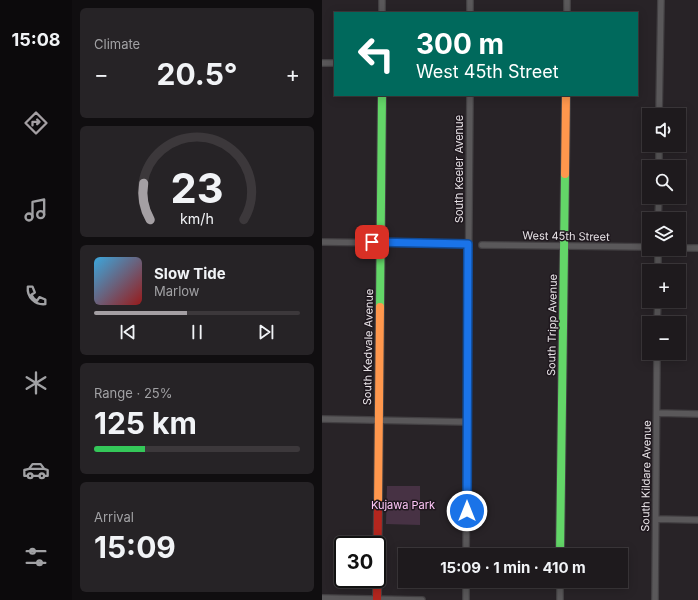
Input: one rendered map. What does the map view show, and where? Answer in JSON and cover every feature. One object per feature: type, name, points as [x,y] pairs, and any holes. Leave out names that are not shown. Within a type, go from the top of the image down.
[{"type":"street","points":[[382,0],[382,12]]},
{"type":"street","points":[[470,0],[470,12]]},
{"type":"street","points":[[567,0],[567,12]]},
{"type":"street","points":[[659,108],[660,0]]},
{"type":"street","points":[[322,63],[334,63]]},
{"type":"street","name":"South Kedvale Avenue","points":[[377,599],[382,96]]},
{"type":"street","name":"South Keeler Avenue","points":[[466,548],[470,96]]},
{"type":"street","name":"South Tripp Avenue","points":[[560,548],[566,96]]},
{"type":"street","points":[[322,242],[468,244]]},
{"type":"street","name":"West 45th Street","points":[[482,244],[642,247]]},
{"type":"street","points":[[686,248],[698,248]]},
{"type":"street","name":"South Kildare Avenue","points":[[655,600],[657,360]]},
{"type":"street","points":[[656,413],[698,414]]},
{"type":"street","points":[[322,419],[467,422]]},
{"type":"street","points":[[656,519],[698,520]]},
{"type":"street","points":[[466,588],[466,600]]},
{"type":"street","points":[[560,588],[560,600]]},
{"type":"street","points":[[322,598],[422,600]]},
{"type":"green space","name":"Kujawa Park","points":[[387,486],[420,486],[420,525],[386,524]]},
{"type":"traffic: fast","points":[[380,307],[382,96]]},
{"type":"traffic: fast","points":[[560,548],[565,174]]},
{"type":"traffic: slow","points":[[565,174],[566,96]]},
{"type":"traffic: slow","points":[[378,507],[380,307]]},
{"type":"traffic: jam","points":[[377,599],[378,507]]},
{"type":"route","points":[[372,242],[468,244],[467,511]]}]
